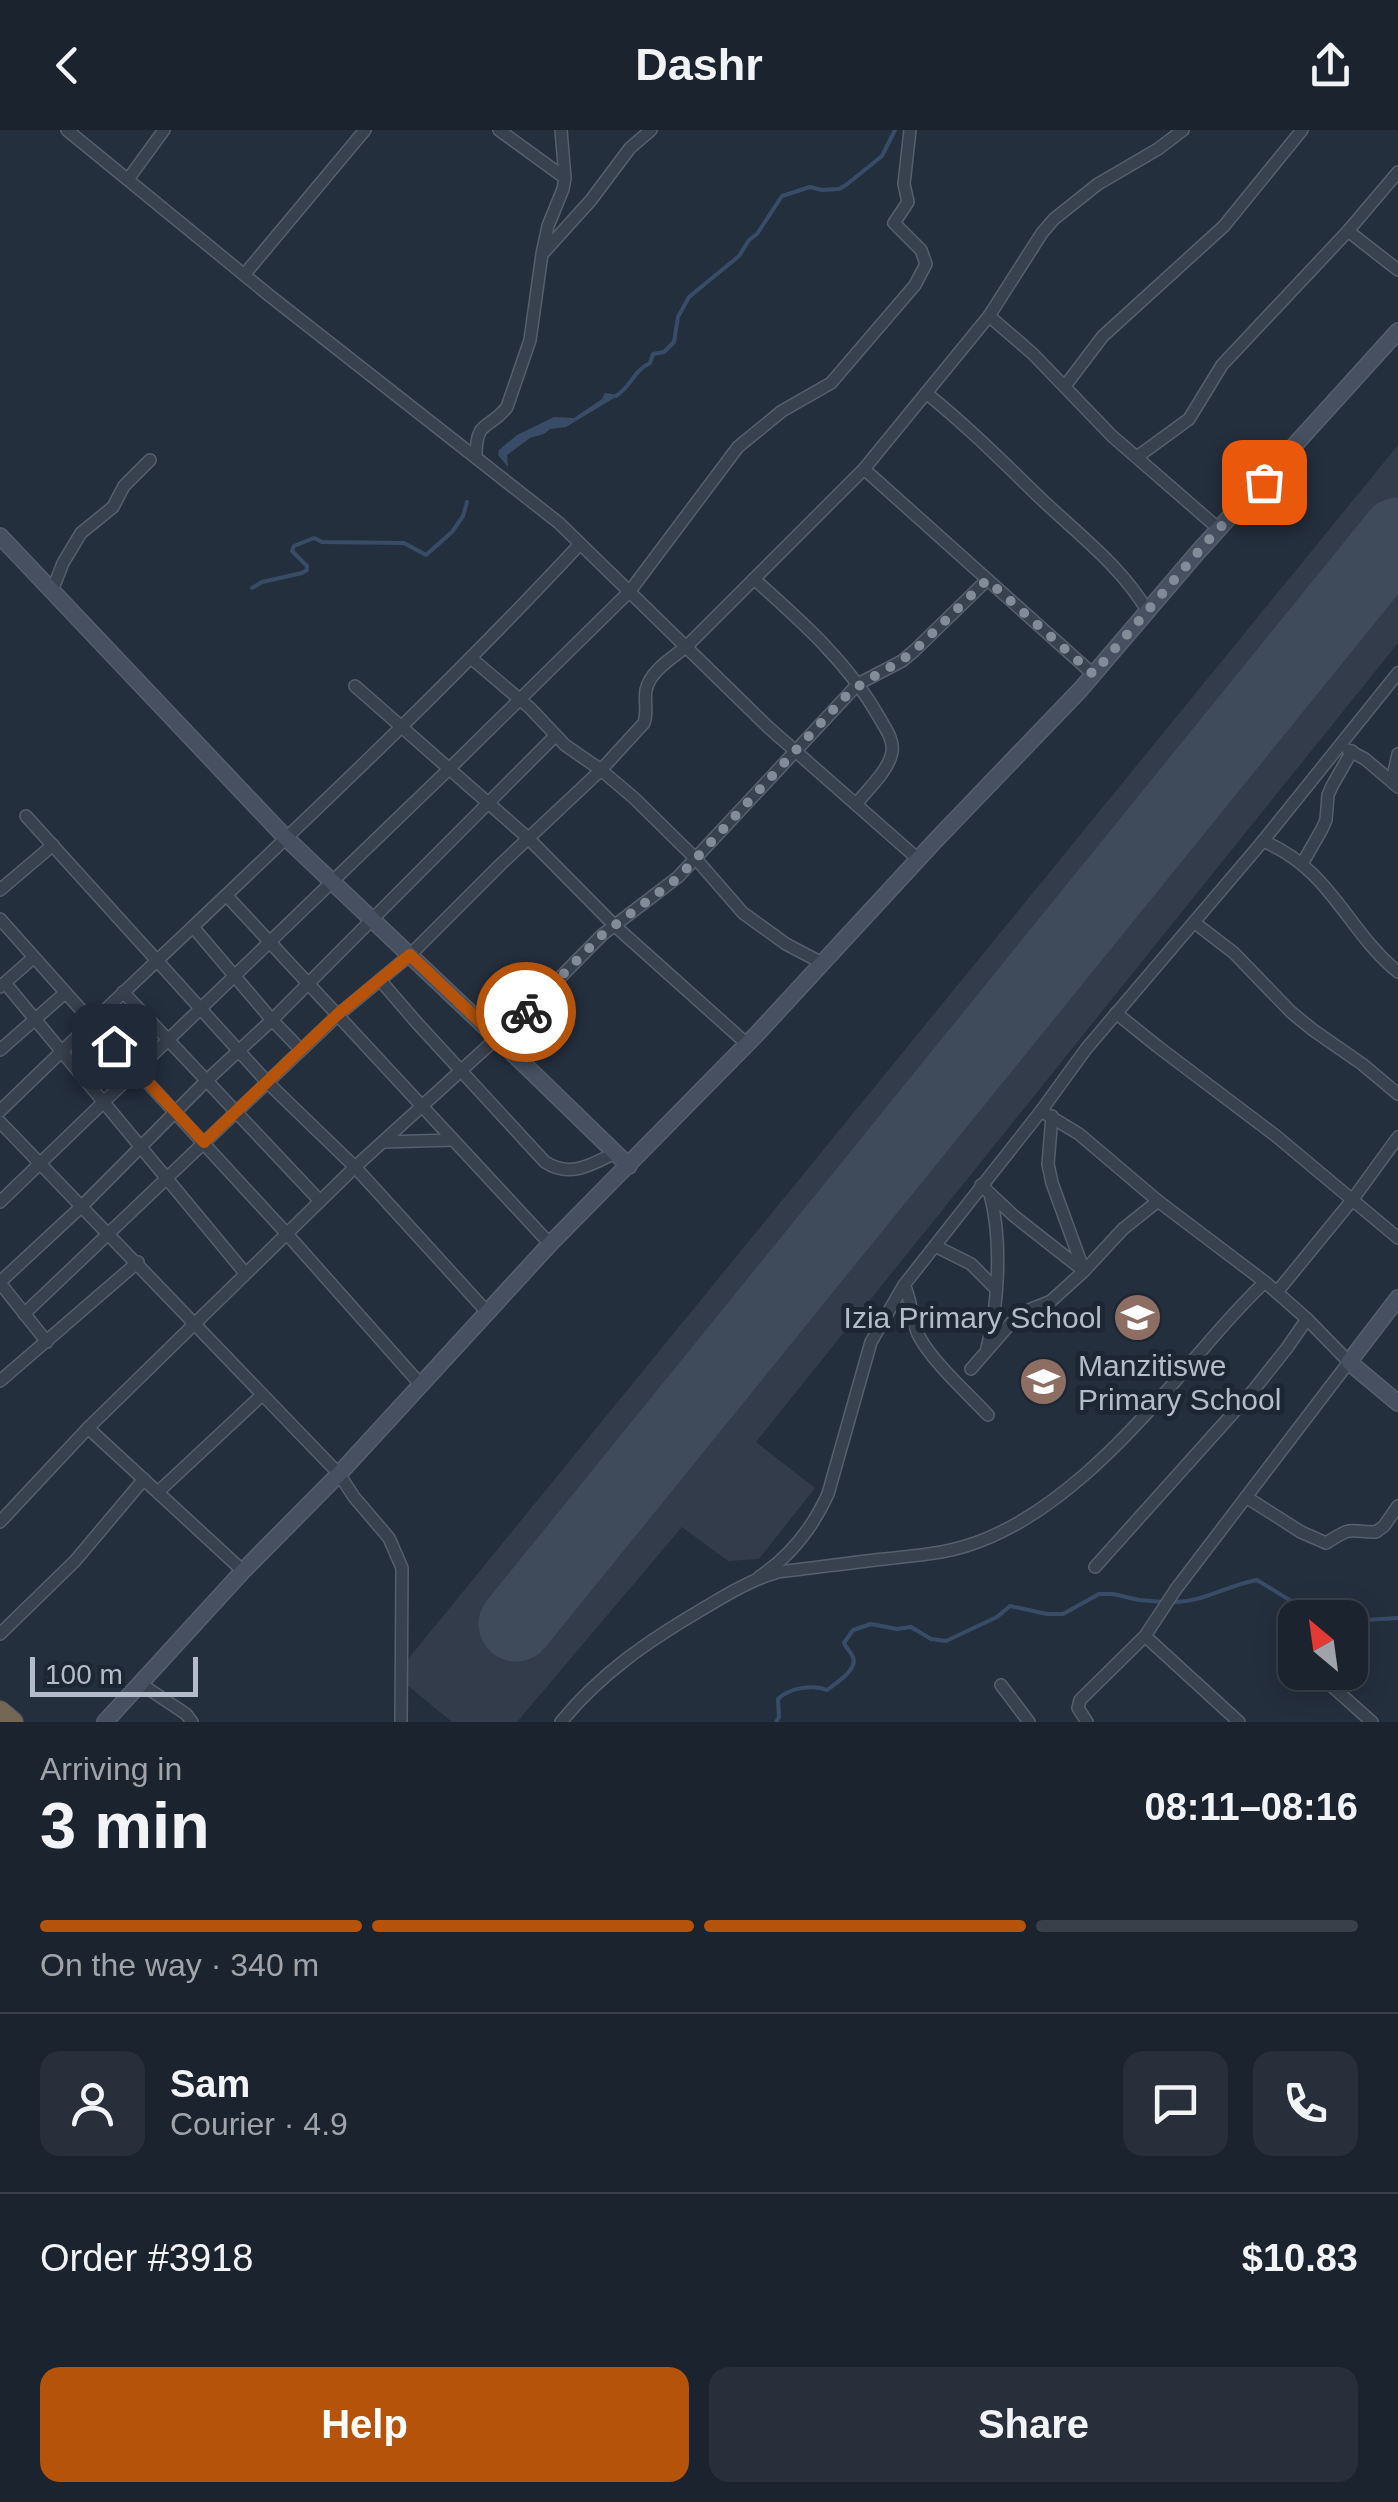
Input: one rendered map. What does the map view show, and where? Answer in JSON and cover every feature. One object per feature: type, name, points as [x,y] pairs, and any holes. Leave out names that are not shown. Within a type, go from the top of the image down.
[{"type":"highway","points":[[0,1711],[13,1722]]},
{"type":"street","points":[[67,130],[559,523],[768,727],[918,859]]},
{"type":"street","points":[[128,178],[164,130]]},
{"type":"street","points":[[244,275],[365,130]]},
{"type":"street","points":[[498,130],[565,178]]},
{"type":"street","points":[[476,456],[478,434],[504,412],[526,355],[548,226],[564,189],[561,130]]},
{"type":"street","points":[[542,254],[630,148],[651,130]]},
{"type":"street","points":[[0,1202],[630,591],[738,447],[782,410],[831,383],[916,285],[926,264],[925,257],[894,223],[908,202],[904,184],[910,130]]},
{"type":"street","points":[[24,1314],[338,1014],[410,955],[600,770],[644,723],[646,688],[657,671],[686,647],[864,469],[989,316],[1042,232],[1098,184],[1183,130]]},
{"type":"street","points":[[1065,386],[1102,336],[1224,226],[1302,130]]},
{"type":"street","points":[[1137,457],[1189,419],[1222,365],[1398,172]]},
{"type":"street","points":[[1348,231],[1398,270]]},
{"type":"street","points":[[989,316],[1112,436],[1219,529]]},
{"type":"street","points":[[106,1722],[550,1244],[746,1044],[1093,674],[1398,331]]},
{"type":"street","points":[[926,392],[1080,534],[1125,580],[1148,612]]},
{"type":"street","points":[[52,591],[81,533],[114,507],[124,486],[150,460]]},
{"type":"street","points":[[864,469],[1093,674]]},
{"type":"street","points":[[0,536],[286,838],[629,1166]]},
{"type":"street","points":[[0,1111],[403,726],[580,544]]},
{"type":"street","points":[[754,579],[811,630],[858,684],[891,738],[891,758],[857,803]]},
{"type":"street","points":[[0,1522],[88,1428],[355,1167],[497,1038],[614,924],[660,892],[696,859],[858,684],[902,661],[987,580]]},
{"type":"street","points":[[471,658],[555,736],[634,798],[744,913],[786,944],[822,963]]},
{"type":"street","points":[[561,1722],[580,1698],[625,1659],[682,1621],[759,1578],[792,1552],[828,1494],[871,1342],[904,1285],[1046,1114],[1086,1049],[1346,749],[1398,673]]},
{"type":"street","points":[[356,686],[528,838],[614,924],[746,1044]]},
{"type":"street","points":[[46,1342],[0,1283],[272,1020],[555,736]]},
{"type":"street","points":[[1346,749],[1365,759],[1396,786]]},
{"type":"street","points":[[1302,864],[1322,829],[1328,795],[1346,749]]},
{"type":"street","points":[[1396,786],[1398,754]]},
{"type":"street","points":[[26,816],[239,1052],[355,1167],[487,1312]]},
{"type":"street","points":[[1264,841],[1302,864],[1331,891],[1368,944],[1398,972]]},
{"type":"street","points":[[0,890],[53,845]]},
{"type":"street","points":[[227,896],[550,1244]]},
{"type":"street","points":[[0,919],[420,1384]]},
{"type":"street","points":[[1195,923],[1234,953],[1302,1021],[1398,1094]]},
{"type":"street","points":[[193,927],[301,1050]]},
{"type":"street","points":[[33,958],[2,985],[104,1101],[245,1273]]},
{"type":"street","points":[[380,980],[552,1167],[576,1170],[615,1154]]},
{"type":"street","points":[[123,992],[320,1201]]},
{"type":"street","points":[[0,1050],[66,993]]},
{"type":"street","points":[[1116,1013],[1276,1136],[1398,1238]]},
{"type":"street","points":[[1046,1114],[1079,1134],[1158,1201],[1277,1292],[1349,1362],[1397,1400]]},
{"type":"street","points":[[1046,1114],[1052,1183],[1084,1271]]},
{"type":"street","points":[[0,1122],[339,1474],[354,1498],[394,1544],[402,1568],[401,1722]]},
{"type":"street","points":[[1277,1292],[1398,1138]]},
{"type":"street","points":[[383,1142],[452,1140]]},
{"type":"street","points":[[986,1190],[1084,1271]]},
{"type":"street","points":[[986,1190],[996,1226],[996,1289],[986,1352]]},
{"type":"street","points":[[971,1369],[1022,1314],[1051,1301],[1158,1201]]},
{"type":"street","points":[[935,1246],[971,1264],[996,1289]]},
{"type":"street","points":[[0,1382],[138,1262]]},
{"type":"street","points":[[759,1578],[778,1572],[965,1546],[1019,1522],[1052,1502],[1121,1440],[1264,1282]]},
{"type":"street","points":[[904,1285],[920,1338],[988,1415]]},
{"type":"street","points":[[1087,1722],[1078,1708],[1080,1700],[1145,1636],[1398,1298]]},
{"type":"street","points":[[1095,1567],[1252,1392],[1307,1319]]},
{"type":"street","points":[[158,1492],[262,1396]]},
{"type":"street","points":[[88,1428],[243,1572]]},
{"type":"street","points":[[0,1634],[74,1561],[144,1479]]},
{"type":"street","points":[[1246,1497],[1326,1544],[1343,1531],[1376,1532],[1398,1506]]},
{"type":"street","points":[[1145,1636],[1239,1722]]},
{"type":"street","points":[[140,1684],[192,1722]]},
{"type":"street","points":[[1001,1685],[1029,1722]]},
{"type":"street","points":[[1336,1690],[1372,1722]]},
{"type":"shaded area","points":[[1398,445],[1398,643],[756,1442],[815,1488],[759,1559],[728,1561],[682,1527],[517,1722],[452,1722],[395,1675]]},
{"type":"water","points":[[605,393],[619,395],[566,427],[530,438],[507,455],[508,467],[498,455],[517,435],[554,417],[574,418]]},
{"type":"waterway","points":[[616,396],[650,363],[653,354],[664,352],[674,342],[678,317],[689,297],[739,256],[782,196],[810,187],[822,190],[846,185],[882,156],[895,130]]},
{"type":"waterway","points":[[252,588],[307,570],[292,551],[294,546],[314,538],[322,542],[404,543],[426,555],[452,532],[467,502]]},
{"type":"waterway","points":[[1174,1602],[1257,1580],[1290,1600]]},
{"type":"waterway","points":[[776,1722],[778,1699],[783,1695],[808,1687],[827,1690],[845,1676],[854,1662],[844,1643],[853,1630],[871,1624],[897,1629],[911,1627],[931,1639],[946,1641],[997,1617],[1010,1606],[1063,1614],[1099,1594],[1164,1602]]},
{"type":"waterway","points":[[1368,1620],[1398,1618]]},
{"type":"runway","points":[[516,1624],[1398,535]]},
{"type":"way so far","points":[[526,1012],[614,924],[678,878],[858,684],[902,661],[987,580],[1093,674],[1264,482]]},
{"type":"place","name":"Izia Primary School","points":[[1137,1317]]},
{"type":"place","name":"Manzitiswe Primary School","points":[[1043,1382]]},
{"type":"route","points":[[114,1046],[204,1142],[338,1014],[410,955],[497,1038],[526,1012]]}]
